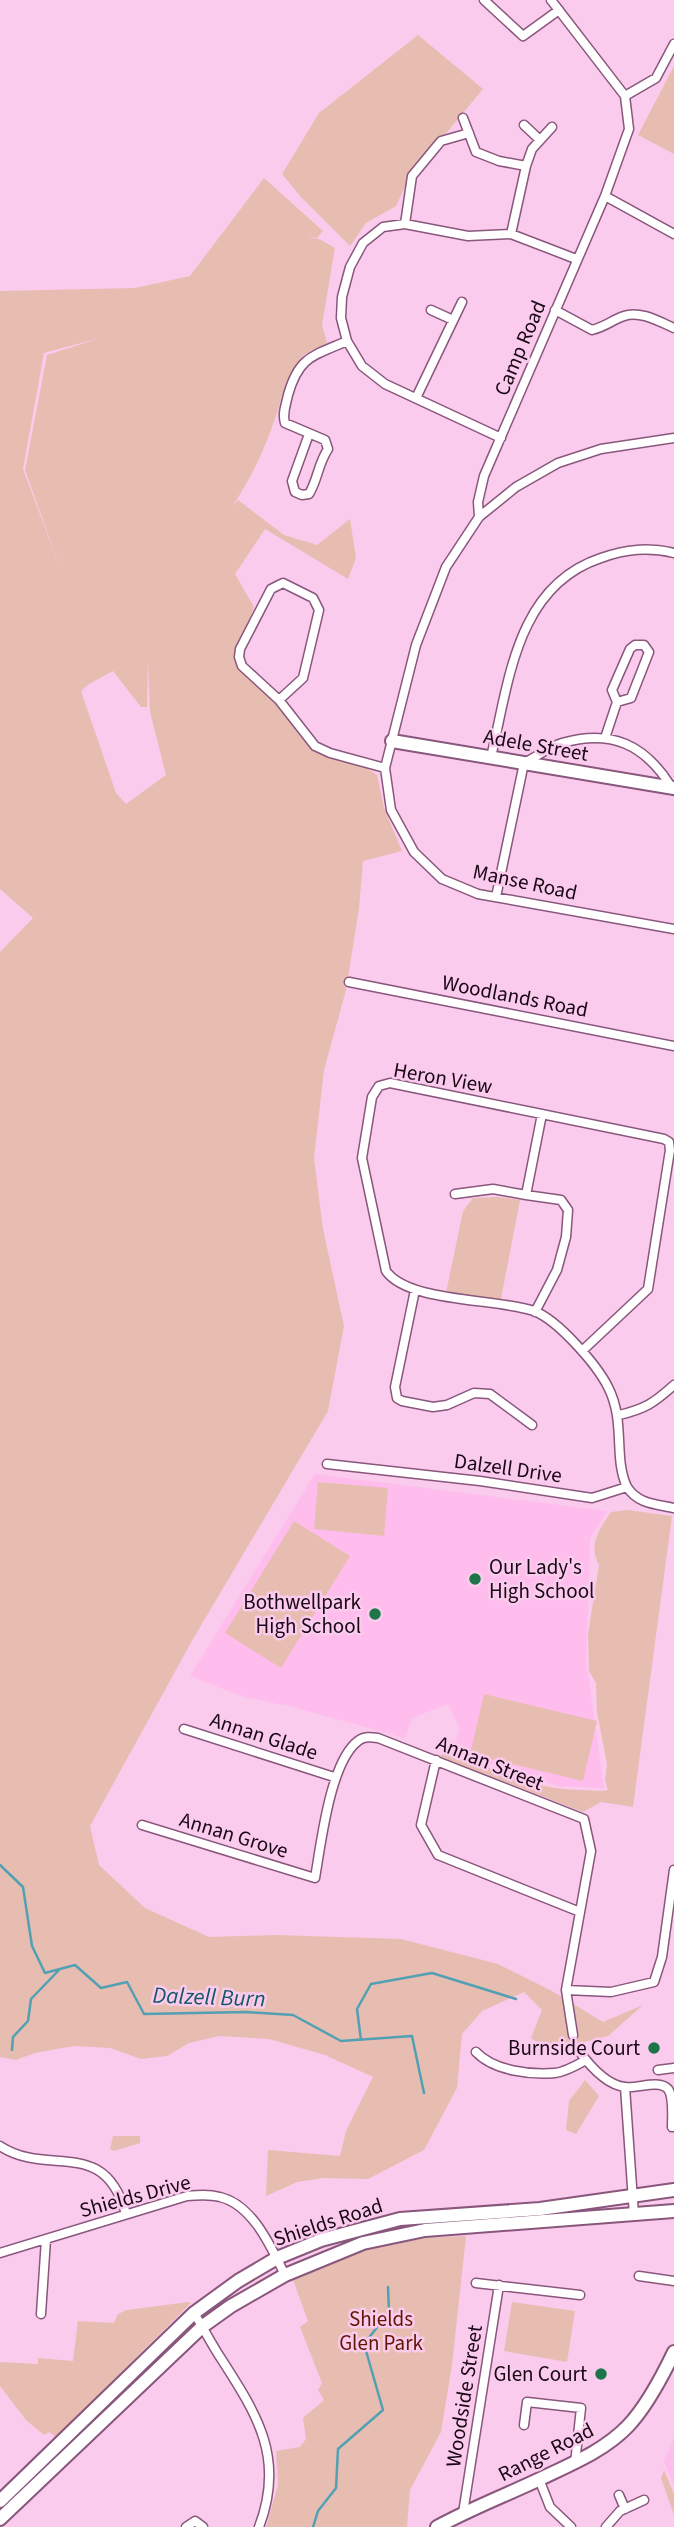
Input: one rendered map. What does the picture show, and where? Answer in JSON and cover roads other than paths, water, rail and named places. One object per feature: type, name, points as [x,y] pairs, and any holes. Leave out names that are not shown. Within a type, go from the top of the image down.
[{"type":"main road","name":"Adele Street","points":[[392,741],[673,788]]},
{"type":"main road","name":"Shields Road","points":[[0,2501],[194,2313],[238,2281],[277,2258],[321,2240],[400,2218],[540,2209],[674,2190]]},
{"type":"main road","name":"Shields Road","points":[[0,2519],[202,2326],[285,2275],[363,2243],[424,2230],[674,2211]]},
{"type":"main road","name":"Range Road","points":[[437,2527],[575,2463],[608,2443],[628,2426],[648,2399],[674,2352]]},
{"type":"street","points":[[484,0],[523,36],[559,10]]},
{"type":"street","points":[[551,0],[625,96],[656,78],[674,44]]},
{"type":"street","name":"Camp Road","points":[[479,517],[478,502],[484,476],[605,196],[629,129],[625,96]]},
{"type":"street","points":[[463,118],[476,152],[499,161],[526,166]]},
{"type":"street","points":[[524,125],[540,140]]},
{"type":"street","points":[[512,234],[532,149],[552,127]]},
{"type":"street","points":[[405,224],[412,176],[441,141],[469,133]]},
{"type":"street","points":[[605,196],[674,234]]},
{"type":"street","points":[[501,438],[385,384],[362,366],[347,341],[341,318],[342,296],[350,267],[363,243],[383,227],[405,224],[468,236],[512,234],[576,259]]},
{"type":"street","points":[[416,398],[462,302]]},
{"type":"street","points":[[431,310],[453,320]]},
{"type":"street","points":[[555,310],[592,330],[608,326],[626,315],[647,316],[674,328]]},
{"type":"street","points":[[309,434],[292,481],[295,492],[302,495],[309,494],[315,484],[320,461],[328,449],[325,440],[285,423],[283,416],[292,383],[304,361],[347,341]]},
{"type":"street","points":[[479,517],[516,487],[558,463],[601,449],[674,438]]},
{"type":"street","name":"Manse Road","points":[[479,517],[446,567],[416,645],[385,768],[391,810],[414,852],[442,879],[478,894],[674,929]]},
{"type":"street","points":[[491,757],[517,648],[529,621],[554,586],[577,567],[628,550],[674,553]]},
{"type":"street","points":[[279,700],[303,678],[318,610],[313,598],[283,583],[271,589],[240,649],[242,666],[279,700],[315,746],[330,753],[385,768]]},
{"type":"street","points":[[605,738],[617,702],[612,690],[630,649],[635,645],[643,645],[649,652],[631,698],[617,702]]},
{"type":"street","points":[[496,897],[524,763],[560,743],[599,736],[629,744],[664,774],[673,788]]},
{"type":"street","name":"Woodlands Road","points":[[349,982],[674,1045]]},
{"type":"street","name":"Heron View","points":[[582,1351],[644,1296],[648,1289],[670,1150],[669,1142],[390,1083],[384,1083],[374,1090],[362,1158],[386,1271],[396,1282],[415,1290],[535,1312],[563,1332],[582,1351],[608,1386],[619,1415],[621,1467],[627,1487]]},
{"type":"street","points":[[526,1195],[542,1114]]},
{"type":"street","points":[[455,1194],[494,1189],[561,1200],[568,1210],[566,1237],[557,1270],[535,1312]]},
{"type":"street","points":[[415,1290],[395,1387],[397,1398],[433,1407],[447,1405],[474,1393],[490,1394],[533,1425]]},
{"type":"street","points":[[619,1415],[642,1409],[655,1402],[674,1385]]},
{"type":"street","name":"Dalzell Drive","points":[[327,1464],[480,1481],[592,1498],[627,1487]]},
{"type":"street","points":[[627,1487],[633,1496],[641,1501],[674,1508]]},
{"type":"street","name":"Annan Glade","points":[[184,1729],[334,1777]]},
{"type":"street","name":"Annan Street","points":[[314,1878],[334,1777],[356,1742],[370,1737],[436,1760],[584,1819],[591,1851],[566,1990],[573,2035]]},
{"type":"street","points":[[436,1760],[421,1825],[438,1855],[580,1912]]},
{"type":"street","name":"Annan Grove","points":[[142,1825],[314,1878]]},
{"type":"street","points":[[566,1990],[611,1992],[654,1982],[662,1957],[674,1870]]},
{"type":"street","points":[[579,2051],[603,2077],[625,2087],[670,2087],[672,2127]]},
{"type":"street","points":[[476,2052],[485,2062],[505,2069],[537,2072],[557,2073],[586,2060]]},
{"type":"street","points":[[658,2070],[674,2068]]},
{"type":"street","points":[[625,2087],[634,2215]]},
{"type":"street","points":[[0,2146],[19,2156],[73,2163],[104,2174],[116,2185],[127,2214]]},
{"type":"street","name":"Shields Drive","points":[[0,2253],[187,2196],[209,2194],[221,2197],[247,2212],[285,2275]]},
{"type":"street","points":[[41,2314],[46,2239]]},
{"type":"street","points":[[639,2276],[674,2281]]},
{"type":"street","points":[[476,2283],[580,2295]]},
{"type":"street","name":"Woodside Street","points":[[463,2513],[499,2285]]},
{"type":"street","points":[[194,2313],[250,2406],[265,2438],[270,2486],[259,2527]]},
{"type":"street","points":[[524,2426],[527,2402],[581,2408],[575,2463]]},
{"type":"street","points":[[538,2479],[550,2507],[565,2525]]},
{"type":"street","points":[[620,2495],[625,2508]]},
{"type":"street","points":[[606,2527],[620,2511],[644,2500]]},
{"type":"street","points":[[186,2527],[195,2521],[203,2527]]},
{"type":"waterway","name":"Dalzell Burn","points":[[0,1865],[23,1887],[32,1946],[45,1973],[75,1965],[101,1988],[127,1982],[144,2014],[246,2012],[293,2015],[341,2041],[412,2036],[424,2093]]},
{"type":"waterway","points":[[12,2050],[13,2037],[28,2021],[31,1999],[60,1969]]},
{"type":"waterway","points":[[361,2040],[357,2009],[371,1984],[432,1973],[516,1999]]},
{"type":"waterway","points":[[313,2527],[318,2511],[336,2488],[338,2449],[383,2410],[364,2344],[389,2312],[388,2287]]},
{"type":"place","name":"Our Lady's High School","points":[[475,1579]]},
{"type":"place","name":"Bothwellpark High School","points":[[375,1614]]},
{"type":"place","name":"Burnside Court","points":[[654,2048]]},
{"type":"place","name":"Glen Court","points":[[601,2374]]},
{"type":"park label","name":"Shields Glen Park","points":[[381,2331]]}]
